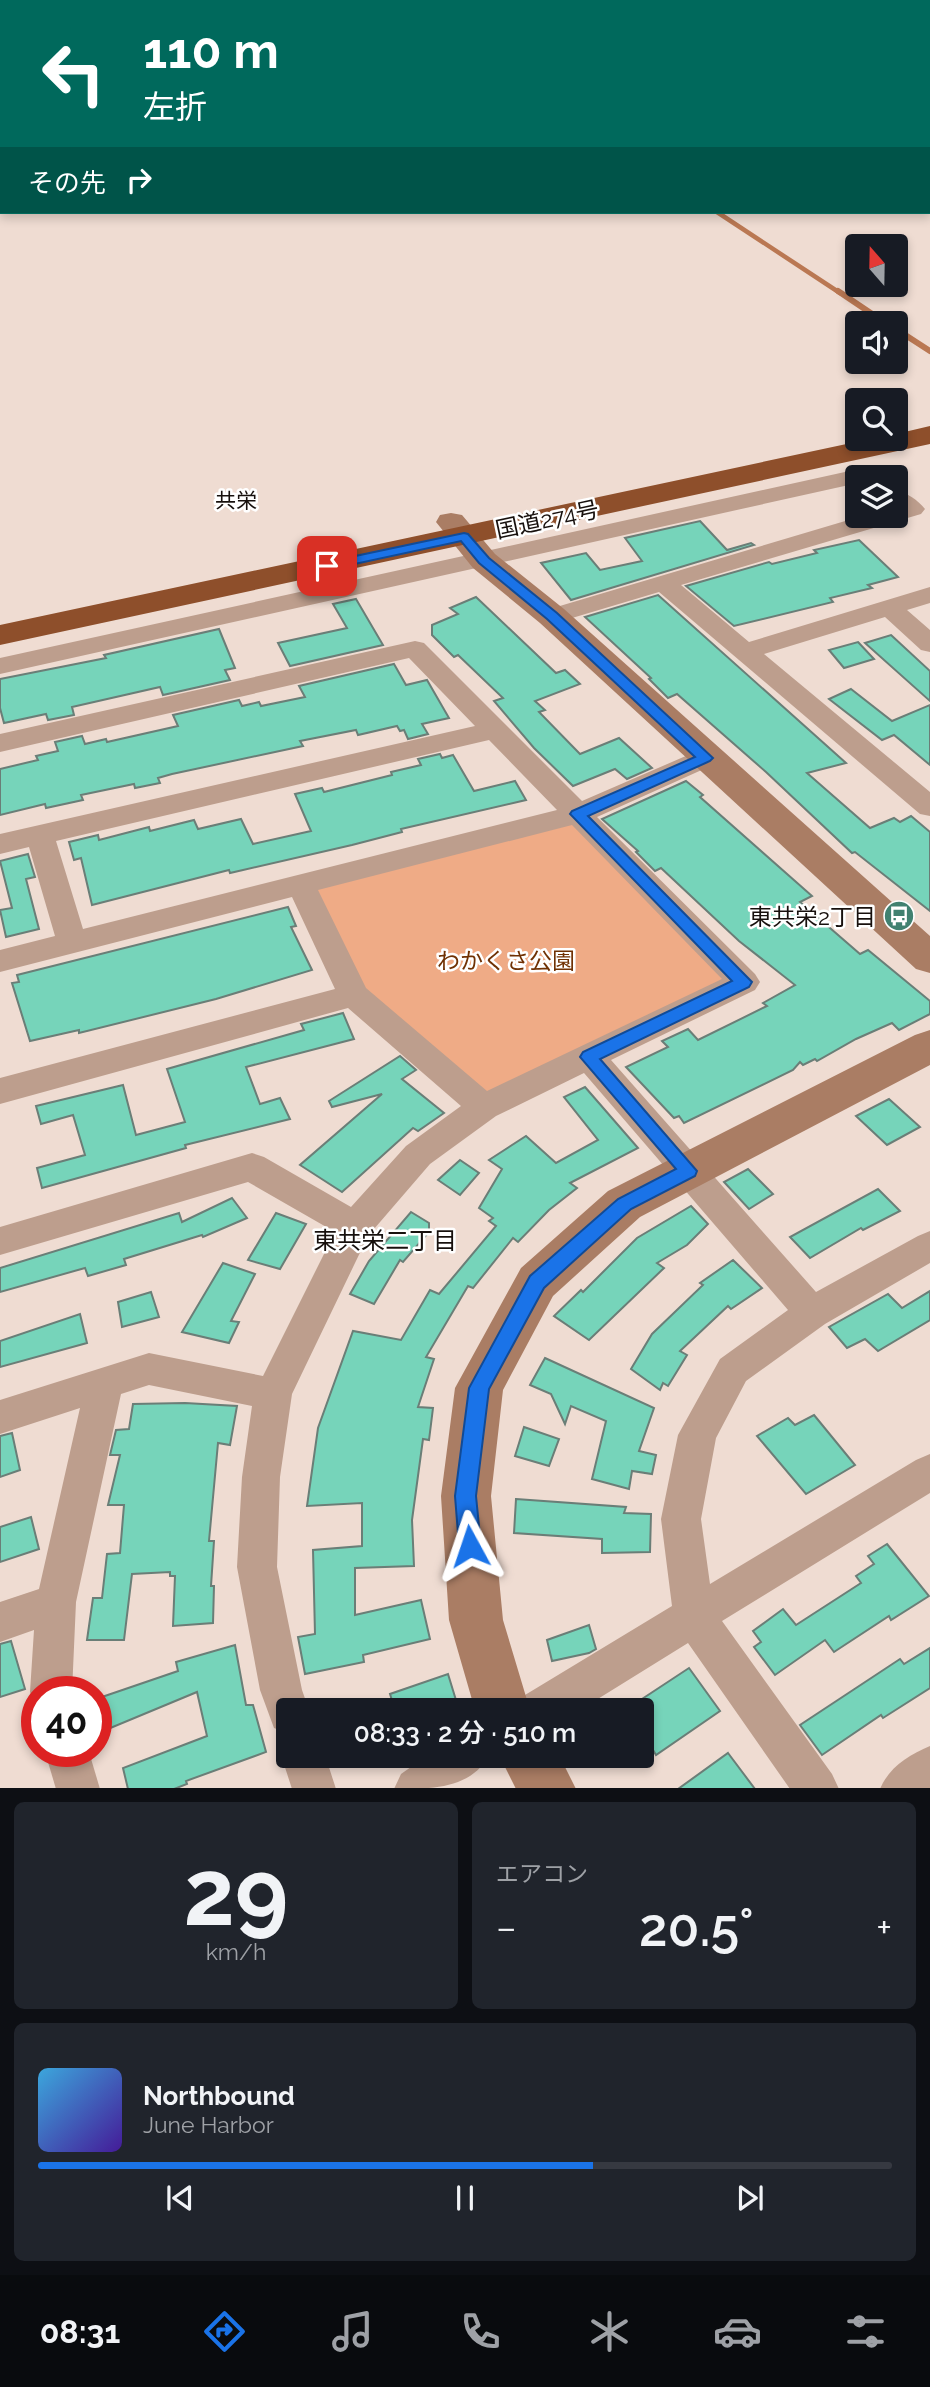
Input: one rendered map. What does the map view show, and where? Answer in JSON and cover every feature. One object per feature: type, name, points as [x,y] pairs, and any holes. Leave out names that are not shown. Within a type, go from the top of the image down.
[{"type":"highway","points":[[908,423],[930,418]]},
{"type":"highway","name":"国道274号","points":[[0,635],[466,540],[930,435]]},
{"type":"highway","name":"国道274号","points":[[0,616],[466,540],[845,437]]},
{"type":"street","points":[[0,666],[466,540],[845,478]]},
{"type":"street","points":[[552,616],[848,528]]},
{"type":"street","points":[[466,540],[930,959]]},
{"type":"street","points":[[663,583],[930,807]]},
{"type":"street","points":[[744,652],[930,595]]},
{"type":"street","points":[[890,608],[930,644]]},
{"type":"street","points":[[0,743],[415,649],[744,982],[484,1107],[418,1155],[355,1227],[273,1394],[261,1477],[257,1567],[284,1698]]},
{"type":"street","points":[[0,844],[495,730]]},
{"type":"street","points":[[0,961],[578,814],[705,758]]},
{"type":"street","points":[[40,835],[72,943]]},
{"type":"street","points":[[301,884],[354,995],[484,1107]]},
{"type":"street","points":[[0,1091],[354,995]]},
{"type":"street","points":[[499,1698],[476,1620],[466,1496],[479,1388],[537,1282],[624,1204],[930,1046]]},
{"type":"street","points":[[589,1057],[812,1313]]},
{"type":"street","points":[[0,1241],[253,1167],[355,1227]]},
{"type":"street","points":[[817,1788],[694,1616],[681,1520],[697,1435],[733,1370],[812,1313],[930,1246]]},
{"type":"street","points":[[0,1417],[149,1368],[273,1394]]},
{"type":"street","points":[[52,1676],[56,1602],[105,1382]]},
{"type":"street","points":[[560,1698],[930,1472]]},
{"type":"street","points":[[0,1622],[56,1602]]},
{"type":"street","points":[[72,1767],[78,1788]]},
{"type":"street","points":[[307,1768],[314,1788]]},
{"type":"street","points":[[416,1788],[447,1768]]},
{"type":"street","points":[[535,1768],[548,1788]]},
{"type":"street","points":[[901,1788],[930,1768]]},
{"type":"green space","name":"わかくさ公園","points":[[578,814],[744,982],[484,1107],[354,995],[301,885]]},
{"type":"building","points":[[700,521],[727,550],[751,543],[754,545],[571,600],[541,563],[586,553],[600,570],[642,561],[625,538]]},
{"type":"building","points":[[859,540],[898,577],[868,585],[872,588],[830,598],[833,602],[734,626],[686,586],[769,562],[772,564],[817,553],[814,550]]},
{"type":"building","points":[[658,595],[846,763],[807,773],[870,828],[894,818],[900,822],[911,816],[930,832],[930,911],[855,852],[852,853],[766,772],[677,694],[668,698],[649,679],[651,678],[585,617]]},
{"type":"building","points":[[476,597],[556,673],[565,670],[580,684],[535,701],[545,710],[539,712],[580,754],[619,738],[652,768],[627,779],[615,769],[573,786],[534,748],[494,701],[503,698],[458,655],[454,657],[432,635],[432,625],[458,614],[450,608]]},
{"type":"building","points":[[356,599],[383,645],[290,666],[278,643],[347,628],[333,604]]},
{"type":"building","points":[[219,629],[235,668],[225,670],[230,680],[163,695],[160,687],[72,707],[74,715],[48,720],[46,714],[4,723],[0,708],[0,679],[106,658],[104,655]]},
{"type":"building","points":[[891,635],[930,671],[930,701],[865,643]]},
{"type":"building","points":[[858,642],[874,659],[844,668],[829,650]]},
{"type":"building","points":[[394,664],[406,685],[427,680],[449,718],[422,724],[428,734],[408,739],[404,730],[400,731],[397,726],[358,735],[356,730],[300,741],[303,746],[172,774],[158,778],[160,783],[135,788],[134,784],[81,795],[83,800],[46,808],[45,804],[0,815],[0,769],[38,760],[36,756],[58,751],[55,742],[82,736],[85,744],[106,739],[107,742],[178,726],[173,715],[239,700],[242,706],[259,702],[261,706],[305,697],[299,686]]},
{"type":"building","points":[[851,689],[892,721],[930,705],[930,765],[894,735],[882,740],[829,699]]},
{"type":"building","points":[[440,754],[442,758],[453,755],[474,791],[515,781],[526,800],[401,829],[402,832],[352,845],[230,873],[229,870],[92,905],[81,858],[74,860],[69,842],[98,835],[99,840],[149,827],[150,831],[194,820],[198,829],[241,819],[253,844],[311,831],[295,794],[322,788],[324,792],[392,775],[391,772],[421,765],[418,759]]},
{"type":"building","points":[[686,781],[703,795],[700,797],[812,896],[800,902],[860,954],[868,950],[930,1001],[930,1014],[899,1030],[892,1023],[817,1061],[815,1059],[803,1065],[800,1062],[793,1070],[684,1123],[679,1116],[674,1118],[626,1067],[668,1047],[662,1041],[688,1029],[698,1040],[767,1006],[763,1003],[795,985],[739,941],[661,868],[655,871],[636,852],[638,851],[602,819]]},
{"type":"building","points":[[28,854],[35,877],[26,879],[39,929],[6,937],[0,910],[12,908],[0,861]]},
{"type":"building","points":[[288,907],[296,926],[291,927],[312,970],[216,999],[79,1033],[79,1030],[30,1041],[12,983],[19,982],[17,975]]},
{"type":"building","points":[[343,1013],[354,1039],[246,1067],[260,1104],[280,1098],[290,1119],[185,1145],[186,1148],[42,1188],[37,1168],[85,1155],[73,1115],[41,1124],[36,1106],[123,1085],[136,1135],[185,1122],[167,1069],[304,1030],[301,1024]]},
{"type":"building","points":[[400,1056],[416,1070],[402,1079],[444,1113],[418,1131],[413,1128],[342,1192],[300,1165],[382,1094],[332,1107],[329,1101]]},
{"type":"building","points":[[585,1087],[638,1148],[570,1183],[577,1188],[549,1210],[518,1242],[513,1238],[473,1288],[468,1286],[426,1357],[434,1359],[418,1407],[433,1408],[429,1440],[423,1439],[412,1520],[414,1566],[355,1568],[355,1615],[421,1600],[430,1639],[363,1655],[364,1662],[305,1674],[298,1637],[315,1634],[313,1550],[362,1546],[362,1503],[307,1506],[318,1428],[353,1331],[401,1340],[430,1290],[439,1294],[496,1226],[489,1221],[493,1218],[479,1208],[502,1169],[489,1160],[526,1136],[556,1163],[598,1140],[564,1097]]},
{"type":"building","points":[[889,1099],[920,1127],[887,1145],[856,1116]]},
{"type":"building","points":[[460,1160],[479,1173],[460,1195],[438,1180]]},
{"type":"building","points":[[748,1169],[773,1194],[749,1209],[724,1182]]},
{"type":"building","points":[[878,1189],[900,1211],[863,1230],[861,1228],[810,1258],[790,1237]]},
{"type":"building","points":[[232,1198],[247,1218],[203,1237],[202,1235],[124,1259],[126,1265],[88,1276],[85,1268],[0,1292],[0,1268],[179,1213],[182,1222]]},
{"type":"building","points":[[691,1206],[708,1224],[687,1245],[657,1263],[664,1268],[589,1340],[554,1316],[581,1290],[583,1292],[637,1238]]},
{"type":"building","points":[[411,1212],[429,1223],[429,1232],[403,1262],[400,1260],[374,1304],[350,1294],[369,1261]]},
{"type":"building","points":[[276,1213],[306,1224],[280,1269],[248,1260]]},
{"type":"building","points":[[733,1260],[762,1288],[731,1309],[728,1306],[680,1351],[687,1355],[668,1386],[663,1383],[660,1390],[631,1369],[652,1334],[703,1285],[700,1283]]},
{"type":"building","points":[[223,1263],[255,1274],[231,1321],[239,1322],[229,1343],[182,1332]]},
{"type":"building","points":[[930,1291],[930,1320],[878,1351],[865,1339],[847,1348],[829,1327],[888,1294],[902,1308]]},
{"type":"building","points":[[151,1292],[159,1317],[122,1327],[118,1302]]},
{"type":"building","points":[[80,1314],[87,1343],[0,1367],[0,1341]]},
{"type":"building","points":[[545,1358],[654,1408],[639,1451],[656,1455],[652,1474],[632,1471],[629,1489],[592,1479],[606,1421],[571,1406],[565,1424],[551,1394],[530,1385]]},
{"type":"building","points":[[133,1404],[237,1406],[230,1445],[218,1443],[209,1541],[214,1541],[211,1586],[214,1586],[213,1623],[173,1626],[175,1576],[170,1576],[170,1572],[132,1574],[124,1640],[87,1640],[93,1598],[102,1598],[107,1554],[120,1553],[124,1505],[108,1505],[120,1455],[110,1455],[116,1430],[129,1429]]},
{"type":"building","points":[[814,1415],[855,1465],[806,1494],[757,1436],[788,1418],[795,1425]]},
{"type":"building","points":[[524,1427],[559,1439],[549,1466],[515,1456]]},
{"type":"building","points":[[12,1433],[20,1470],[0,1477],[0,1436]]},
{"type":"building","points":[[516,1499],[626,1507],[624,1513],[651,1514],[650,1552],[602,1553],[602,1539],[514,1533]]},
{"type":"building","points":[[31,1517],[39,1549],[0,1562],[0,1527]]},
{"type":"building","points":[[887,1544],[929,1596],[891,1620],[889,1616],[834,1652],[825,1640],[775,1675],[754,1647],[761,1642],[753,1631],[783,1609],[796,1625],[861,1583],[856,1576],[874,1564],[868,1556]]},
{"type":"building","points":[[589,1625],[596,1649],[552,1661],[547,1640]]},
{"type":"building","points":[[11,1641],[21,1676],[21,1690],[0,1697],[0,1644]]},
{"type":"building","points":[[235,1645],[246,1705],[253,1705],[266,1752],[186,1781],[187,1784],[177,1788],[128,1788],[123,1768],[207,1736],[197,1692],[112,1727],[112,1694],[178,1671],[176,1662]]},
{"type":"building","points":[[930,1648],[930,1688],[883,1718],[881,1715],[822,1755],[800,1725],[900,1659],[904,1664]]},
{"type":"building","points":[[689,1668],[720,1711],[656,1755],[654,1698],[644,1698]]},
{"type":"building","points":[[448,1674],[455,1698],[391,1698],[390,1694]]},
{"type":"building","points":[[728,1753],[754,1788],[679,1788]]},
{"type":"waterway","points":[[720,214],[840,293]]},
{"type":"waterway","points":[[838,291],[868,311]]},
{"type":"waterway","points":[[908,337],[930,351]]},
{"type":"place","name":"東共栄2丁目","points":[[899,916]]},
{"type":"district","name":"共栄","points":[[236,500]]},
{"type":"district","name":"東共栄二丁目","points":[[385,1240]]},
{"type":"route","points":[[327,566],[464,537],[484,561],[552,616],[705,758],[578,814],[744,982],[589,1057],[688,1171],[624,1204],[537,1282],[479,1388],[466,1496],[470,1546]]}]
